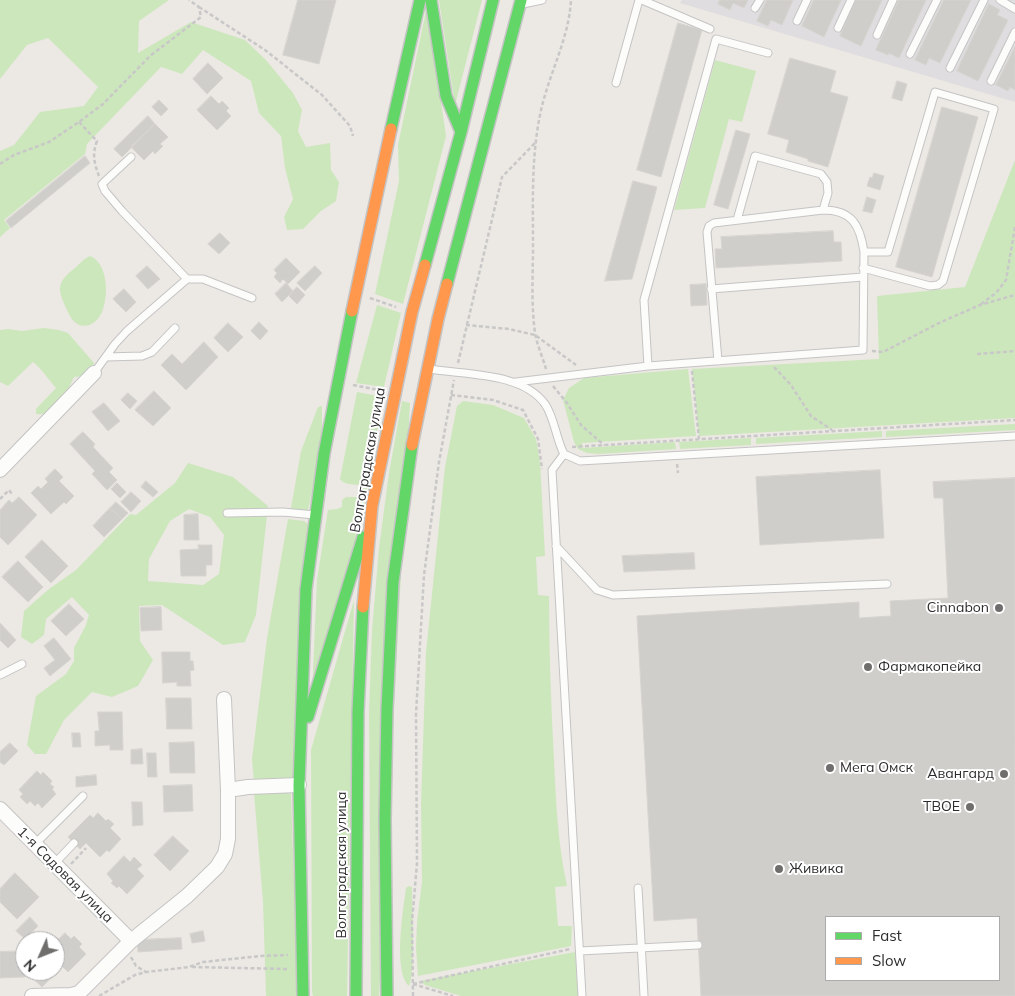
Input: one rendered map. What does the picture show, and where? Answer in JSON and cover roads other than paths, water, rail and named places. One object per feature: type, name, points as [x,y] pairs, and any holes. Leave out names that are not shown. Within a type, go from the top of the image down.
[{"type":"main road","points":[[304,994],[299,785],[306,589],[324,454],[355,294],[420,0]]},
{"type":"main road","points":[[431,0],[446,96],[461,132]]},
{"type":"main road","name":"Волгоградская улица","points":[[356,996],[358,712],[363,597],[372,506],[420,282],[461,132],[493,0]]},
{"type":"main road","points":[[387,996],[387,709],[393,582],[409,457],[446,286],[521,2]]},
{"type":"main road","points":[[300,745],[372,506]]},
{"type":"street","points":[[401,364],[427,368]]},
{"type":"street","points":[[0,470],[94,373]]},
{"type":"street","points":[[32,996],[79,993],[131,941],[187,896],[217,867],[225,854],[228,839],[224,699]]},
{"type":"street","points":[[228,790],[248,787],[299,785]]},
{"type":"street","name":"1-я Садовая улица","points":[[0,809],[131,941]]},
{"type":"lane","points":[[521,2],[542,0]]},
{"type":"lane","points":[[616,83],[641,0],[710,29]]},
{"type":"lane","points":[[756,8],[760,0]]},
{"type":"lane","points":[[797,21],[806,0]]},
{"type":"lane","points":[[838,28],[851,0]]},
{"type":"lane","points":[[877,35],[893,0]]},
{"type":"lane","points":[[910,54],[937,0]]},
{"type":"lane","points":[[950,68],[984,0]]},
{"type":"lane","points":[[1000,0],[1015,9]]},
{"type":"lane","points":[[991,81],[1015,32]]},
{"type":"lane","points":[[648,366],[644,300],[716,39],[768,53]]},
{"type":"lane","points":[[863,268],[930,286],[938,286],[944,281],[994,110],[935,92],[888,252],[864,252]]},
{"type":"lane","points":[[737,220],[755,156],[820,174],[827,182],[828,193],[823,210]]},
{"type":"lane","points":[[130,157],[102,184],[105,191],[122,211],[187,279],[211,282],[252,298]]},
{"type":"lane","points":[[427,368],[516,382],[648,366],[718,361],[765,357],[863,350],[862,277],[864,252],[857,226],[848,216],[836,210],[823,210],[714,222],[709,226],[707,232],[718,361]]},
{"type":"lane","points":[[711,289],[862,277]]},
{"type":"lane","points":[[94,373],[127,330],[187,279]]},
{"type":"lane","points":[[106,357],[142,356],[152,352],[175,328]]},
{"type":"lane","points":[[516,382],[534,391],[546,405],[563,452],[580,462],[1015,436]]},
{"type":"lane","points":[[563,452],[552,470],[582,996]]},
{"type":"lane","points":[[227,514],[283,512],[316,515]]},
{"type":"lane","points":[[556,546],[597,590],[613,595],[887,584]]},
{"type":"lane","points":[[0,675],[22,664]]},
{"type":"lane","points":[[35,844],[83,796]]},
{"type":"lane","points":[[54,864],[74,843]]},
{"type":"lane","points":[[638,888],[644,996]]},
{"type":"lane","points":[[580,951],[698,945]]},
{"type":"place","name":"Cinnabon","points":[[999,608]]},
{"type":"place","name":"Фармакопейка","points":[[868,667]]},
{"type":"place","name":"Мега Омск","points":[[830,768]]},
{"type":"place","name":"Авангард","points":[[1004,774]]},
{"type":"place","name":"ТВОЕ","points":[[970,807]]},
{"type":"place","name":"Живика","points":[[779,869]]}]
